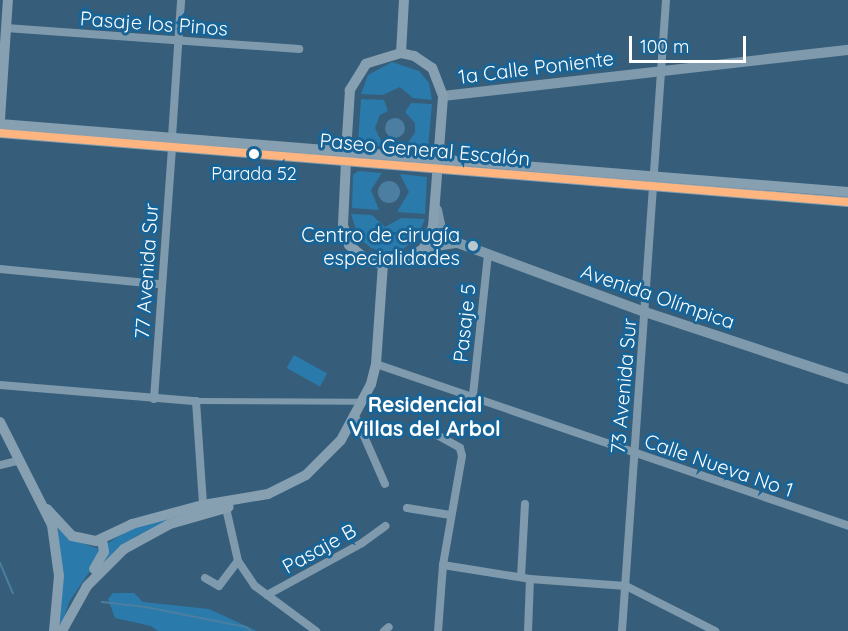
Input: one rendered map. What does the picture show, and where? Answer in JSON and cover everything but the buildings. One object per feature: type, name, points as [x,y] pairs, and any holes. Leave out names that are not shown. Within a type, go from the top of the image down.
[{"type":"main road","points":[[0,119],[8,0]]},
{"type":"main road","points":[[401,53],[404,0]]},
{"type":"main road","points":[[401,53],[414,56],[432,68],[443,96],[433,227],[424,248],[412,257],[383,264],[368,261],[354,251],[345,237],[346,156],[353,81],[366,64],[401,53]]},
{"type":"main road","name":"Paseo General Escalón","points":[[0,124],[438,165],[848,192]]},
{"type":"main road","name":"Paseo General Escalón","points":[[0,133],[172,141]]},
{"type":"main road","name":"Paseo General Escalón","points":[[655,181],[848,202]]},
{"type":"main road","points":[[67,620],[87,586],[124,549],[170,524],[280,490],[306,475],[341,440],[364,402],[376,364],[383,264]]},
{"type":"main road","points":[[0,422],[17,461],[47,509],[72,536],[90,542],[102,540],[132,524],[203,505],[246,500]]},
{"type":"main road","points":[[47,509],[58,557],[54,631]]},
{"type":"main road","points":[[62,631],[76,593],[102,557],[102,540]]},
{"type":"street","name":"77 Avenida Sur","points":[[154,399],[181,0]]},
{"type":"street","name":"73 Avenida Sur","points":[[622,631],[666,0]]},
{"type":"street","name":"Pasaje los Pinos","points":[[6,28],[299,49]]},
{"type":"street","name":"1a Calle Poniente","points":[[443,96],[848,50]]},
{"type":"street","name":"Avenida Olímpica","points":[[435,203],[441,229],[458,243],[645,312],[848,379]]},
{"type":"street","points":[[424,248],[458,243]]},
{"type":"street","name":"Pasaje 5","points":[[473,395],[488,255]]},
{"type":"street","points":[[0,269],[160,284]]},
{"type":"street","name":"Calle Nueva No 1","points":[[376,364],[473,395],[634,454],[848,526]]},
{"type":"street","points":[[0,385],[196,401],[364,402]]},
{"type":"street","points":[[196,401],[203,505]]},
{"type":"street","points":[[356,418],[385,484]]},
{"type":"street","points":[[437,435],[460,448],[462,456],[443,566],[438,631]]},
{"type":"street","points":[[0,465],[17,461]]},
{"type":"street","points":[[521,577],[525,504]]},
{"type":"street","points":[[226,508],[238,561],[255,586],[316,631]]},
{"type":"street","points":[[407,508],[450,515]]},
{"type":"street","name":"Pasaje B","points":[[267,595],[362,543],[385,525]]},
{"type":"street","points":[[205,578],[219,586],[238,561]]},
{"type":"street","points":[[443,566],[530,579],[626,586],[716,631]]},
{"type":"street","points":[[528,631],[530,579]]},
{"type":"shaded area","points":[[392,62],[419,71],[429,83],[432,100],[413,98],[400,87],[383,95],[361,94],[368,75]]},
{"type":"shaded area","points":[[361,99],[384,100],[388,111],[380,115],[375,128],[384,147],[358,142]]},
{"type":"shaded area","points":[[411,103],[432,104],[428,149],[403,149],[415,133],[415,123],[405,112]]},
{"type":"shaded area","points":[[391,118],[399,118],[405,124],[405,132],[399,138],[391,138],[385,132],[385,124]]},
{"type":"shaded area","points":[[358,171],[382,173],[371,190],[379,210],[352,208],[353,175]]},
{"type":"shaded area","points":[[400,174],[427,177],[425,214],[397,212],[409,192]]},
{"type":"shaded area","points":[[389,181],[397,184],[400,192],[397,200],[389,203],[381,200],[378,192],[381,184]]},
{"type":"shaded area","points":[[351,214],[372,215],[385,227],[401,218],[425,219],[417,238],[403,249],[386,252],[371,248],[359,238]]},
{"type":"shaded area","points":[[294,355],[327,373],[320,387],[287,368]]},
{"type":"shaded area","points":[[180,516],[135,537],[100,565],[108,543],[125,532],[140,524]]},
{"type":"shaded area","points":[[58,529],[73,540],[99,549],[96,562],[69,602],[60,631]]},
{"type":"shaded area","points":[[113,593],[134,593],[143,602],[209,609],[257,631],[158,631],[151,626],[115,618],[108,599]]},
{"type":"waterway","points":[[0,563],[13,593]]},
{"type":"waterway","points":[[102,602],[146,607],[246,627],[251,631]]},
{"type":"transit line","points":[[0,133],[848,202]]},
{"type":"place","name":"Parada 52","points":[[254,154]]},
{"type":"place","name":"Centro de cirugía especialidades","points":[[473,246]]},
{"type":"district","name":"Residencial Villas del Arbol","points":[[425,416]]}]
